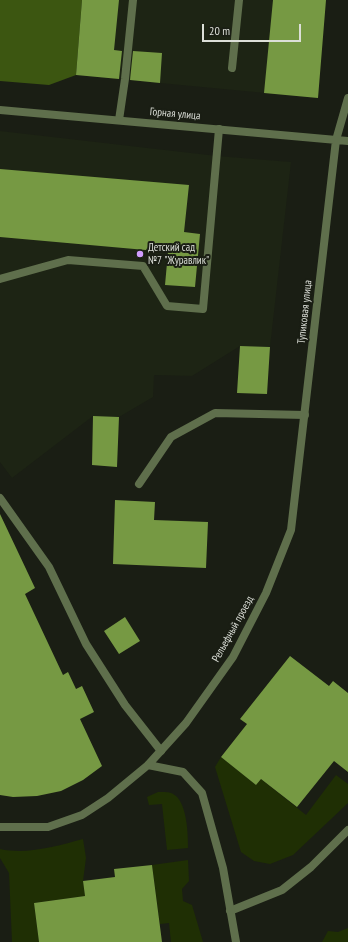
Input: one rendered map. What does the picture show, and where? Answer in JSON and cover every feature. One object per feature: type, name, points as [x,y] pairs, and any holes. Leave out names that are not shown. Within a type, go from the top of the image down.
[{"type":"street","points":[[119,120],[125,79],[133,0]]},
{"type":"street","points":[[232,68],[239,0]]},
{"type":"street","name":"Тупиковая улица","points":[[291,530],[336,140],[348,98]]},
{"type":"street","name":"Горная улица","points":[[0,110],[348,141]]},
{"type":"street","points":[[0,279],[68,260],[143,266],[167,306],[203,309],[219,129]]},
{"type":"street","points":[[139,484],[171,437],[215,413],[305,415]]},
{"type":"street","points":[[0,498],[49,567],[86,644],[125,705],[161,751]]},
{"type":"street","name":"Рельефный проезд","points":[[0,827],[48,827],[82,815],[108,798],[148,765],[186,723],[233,656],[266,593],[291,530]]},
{"type":"street","points":[[148,765],[184,772],[202,793],[223,868],[236,942]]},
{"type":"street","points":[[230,911],[282,890],[311,867],[348,830]]},
{"type":"shaded area","points":[[82,0],[326,0],[318,98],[76,75]]},
{"type":"shaded area","name":"Детский сад №7 \"Журавлик\"","points":[[0,131],[217,156],[291,162],[270,347],[240,346],[192,376],[154,375],[153,397],[119,417],[93,416],[12,478],[0,462]]},
{"type":"green space","points":[[0,0],[82,0],[76,75],[49,85],[0,81]]},
{"type":"green space","points":[[221,757],[256,785],[261,779],[306,815],[336,775],[348,784],[348,803],[293,855],[270,864],[254,861],[241,852],[215,767]]},
{"type":"green space","points":[[158,792],[172,793],[180,800],[185,813],[188,848],[167,850],[162,804],[149,805],[147,797]]},
{"type":"green space","points":[[83,839],[86,858],[83,881],[85,896],[34,903],[39,942],[12,942],[9,873],[0,858],[0,849],[21,851],[42,849]]},
{"type":"green space","points":[[188,860],[189,881],[182,889],[183,901],[192,905],[203,942],[171,942],[169,923],[160,924],[152,865]]},
{"type":"green space","points":[[348,928],[348,942],[322,942],[328,931],[338,932]]},
{"type":"building","points":[[82,0],[119,0],[114,50],[122,51],[119,79],[76,75]]},
{"type":"building","points":[[273,0],[326,0],[318,98],[264,93]]},
{"type":"building","points":[[133,51],[162,53],[160,83],[130,80]]},
{"type":"building","points":[[0,169],[189,185],[184,232],[200,234],[195,287],[165,285],[168,252],[0,237]]},
{"type":"building","points":[[240,346],[270,347],[267,394],[237,393]]},
{"type":"building","points":[[93,416],[119,417],[117,467],[92,465]]},
{"type":"building","points":[[115,500],[155,502],[154,520],[208,522],[206,568],[113,564]]},
{"type":"building","points":[[0,514],[35,588],[25,594],[63,675],[68,672],[76,689],[82,686],[94,712],[80,719],[102,766],[83,780],[61,791],[37,796],[13,797],[0,795]]},
{"type":"building","points":[[125,617],[140,641],[119,654],[104,631]]},
{"type":"building","points":[[290,656],[329,686],[333,681],[348,693],[348,772],[334,761],[297,807],[261,779],[256,785],[221,757],[247,724],[240,719]]},
{"type":"building","points":[[152,865],[162,942],[39,942],[34,903],[85,896],[83,881],[115,877],[114,869]]},
{"type":"place","name":"Детский сад №7 \"Журавлик\"","points":[[140,254]]}]
